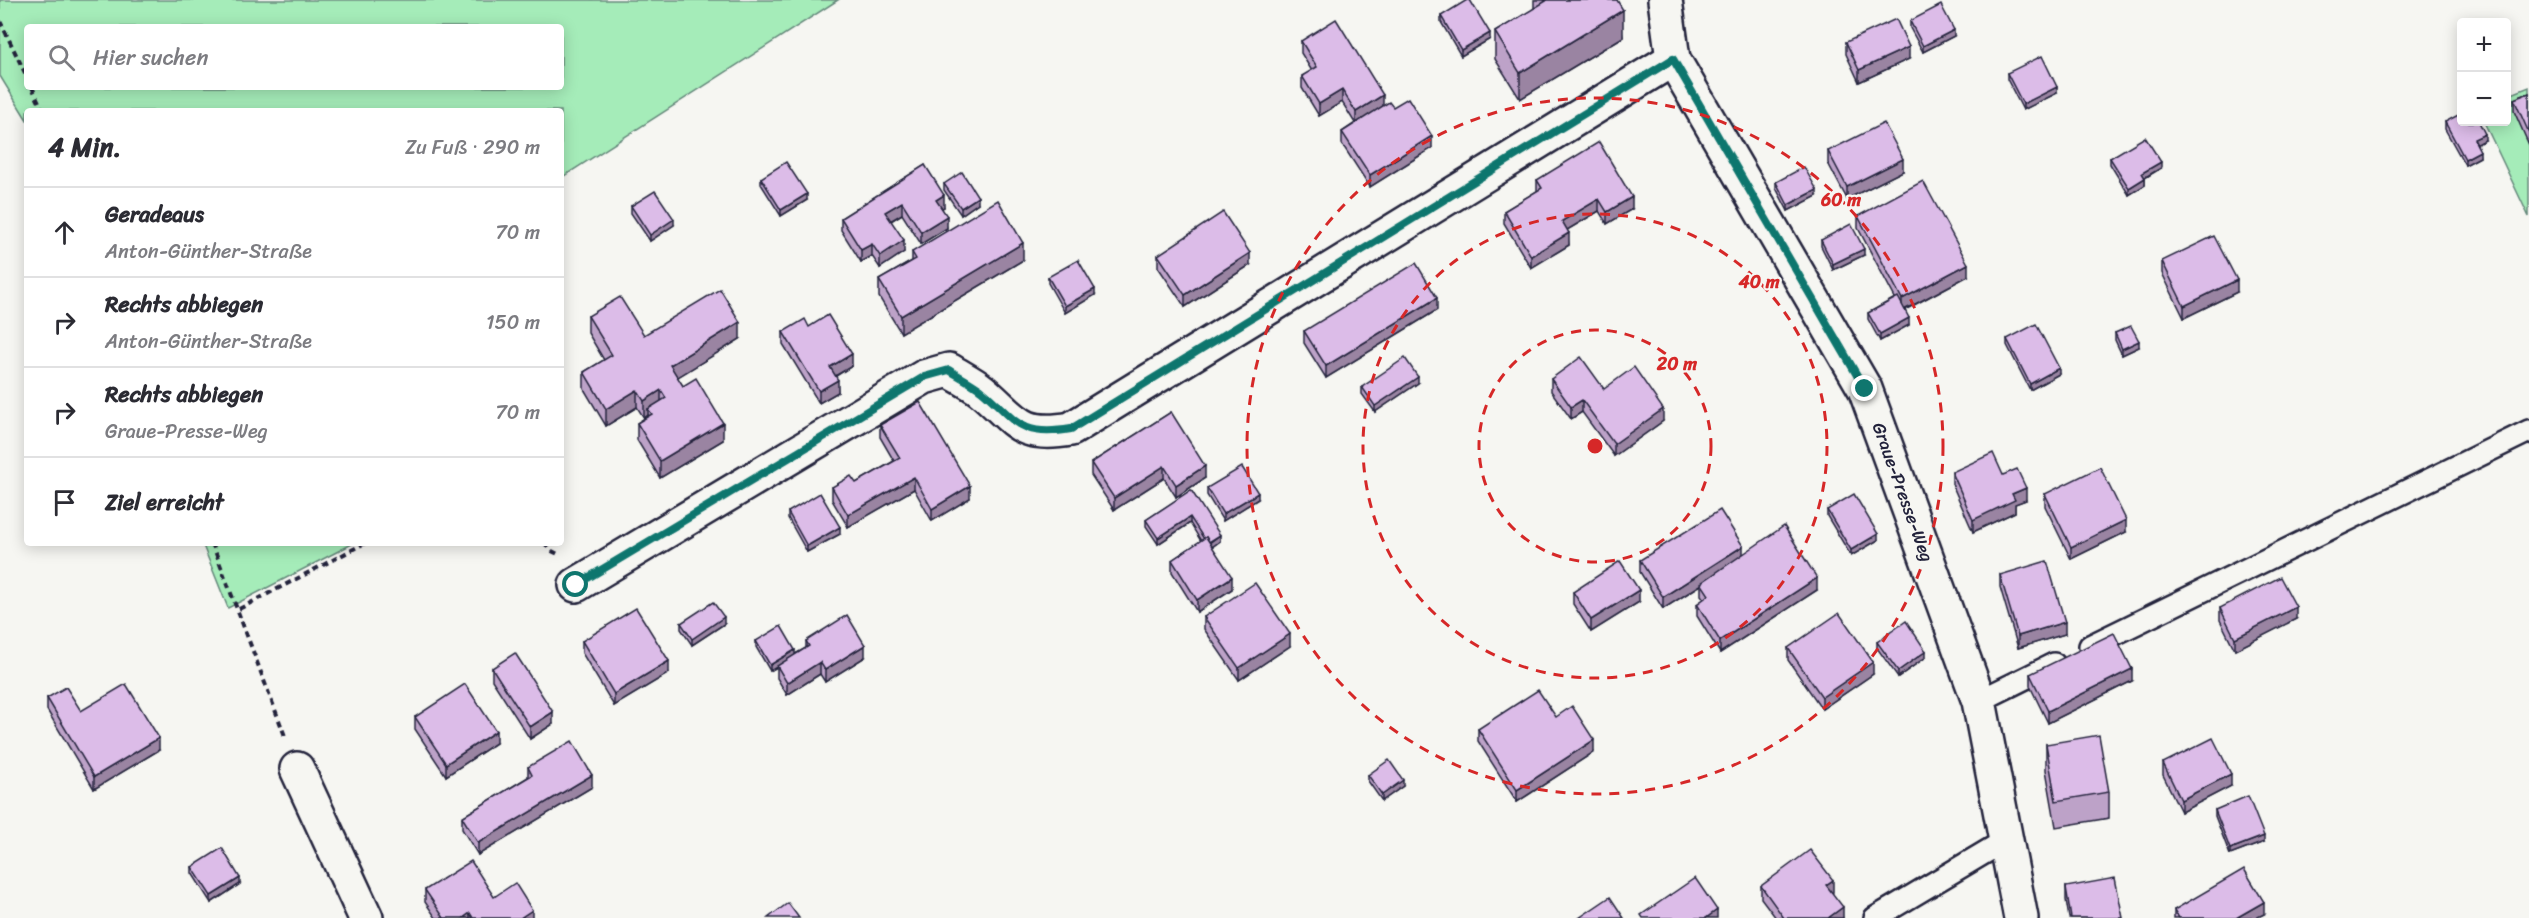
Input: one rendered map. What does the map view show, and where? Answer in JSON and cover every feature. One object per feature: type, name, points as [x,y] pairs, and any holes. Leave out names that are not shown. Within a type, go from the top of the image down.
[{"type":"street","name":"Graue-Presse-Weg","points":[[1665,0],[1673,59],[1865,389],[1979,701],[2021,918]]},
{"type":"street","points":[[576,585],[924,377],[949,370],[980,390],[1017,424],[1045,434],[1071,429],[1673,59]]},
{"type":"street","points":[[297,769],[366,918]]},
{"type":"lane","points":[[1979,701],[2529,431]]},
{"type":"lane","points":[[1875,918],[2006,840]]},
{"type":"path","points":[[0,21],[24,71]]},
{"type":"path","points":[[33,90],[42,108]]},
{"type":"path","points":[[213,546],[239,609],[297,769]]},
{"type":"path","points":[[239,609],[359,546]]},
{"type":"green space","points":[[0,0],[838,0],[564,176],[564,108],[24,108],[24,115],[0,76]]},
{"type":"green space","points":[[2529,87],[2529,217],[2486,126],[2511,126],[2511,94]]},
{"type":"green space","points":[[203,546],[348,546],[228,608]]},
{"type":"building","points":[[1470,0],[1490,33],[1461,50],[1441,16]]},
{"type":"building","points":[[1545,0],[1617,0],[1623,10],[1520,73],[1495,32]]},
{"type":"building","points":[[1941,5],[1954,30],[1923,46],[1910,21]]},
{"type":"building","points":[[1336,19],[1383,95],[1356,112],[1342,90],[1319,104],[1302,76],[1317,67],[1301,41]]},
{"type":"building","points":[[1896,19],[1909,47],[1859,70],[1846,42]]},
{"type":"building","points":[[2042,56],[2057,87],[2023,104],[2007,73]]},
{"type":"building","points":[[2529,93],[2529,133],[2514,99]]},
{"type":"building","points":[[1408,98],[1432,136],[1370,175],[1342,132],[1389,102],[1393,107]]},
{"type":"building","points":[[2457,116],[2457,126],[2481,126],[2485,134],[2474,139],[2480,151],[2465,159],[2445,122]]},
{"type":"building","points":[[1884,123],[1903,159],[1847,187],[1828,151]]},
{"type":"building","points":[[2145,137],[2161,162],[2142,173],[2145,178],[2129,188],[2110,158]]},
{"type":"building","points":[[1599,142],[1632,197],[1607,212],[1599,199],[1562,221],[1569,233],[1531,256],[1504,211],[1542,188],[1537,180]]},
{"type":"building","points":[[786,162],[807,194],[781,210],[761,178]]},
{"type":"building","points":[[925,165],[944,195],[936,200],[947,216],[921,232],[902,202],[885,212],[904,240],[880,256],[872,244],[861,250],[841,218]]},
{"type":"building","points":[[1804,167],[1817,190],[1788,205],[1776,182]]},
{"type":"building","points":[[962,172],[978,197],[961,208],[944,184]]},
{"type":"building","points":[[1923,181],[1968,264],[1902,299],[1858,216]]},
{"type":"building","points":[[655,191],[674,219],[650,235],[631,206]]},
{"type":"building","points":[[998,200],[1023,243],[901,316],[879,280],[916,259],[912,252]]},
{"type":"building","points":[[1223,212],[1250,253],[1185,295],[1158,255]]},
{"type":"building","points":[[1851,224],[1864,249],[1833,264],[1821,240]]},
{"type":"building","points":[[2214,236],[2237,280],[2184,306],[2162,261]]},
{"type":"building","points":[[1078,260],[1095,289],[1065,306],[1048,277]]},
{"type":"building","points":[[1416,263],[1437,298],[1326,366],[1304,331]]},
{"type":"building","points":[[720,289],[740,322],[670,365],[683,386],[696,378],[723,423],[660,461],[637,423],[652,414],[648,409],[666,398],[661,390],[644,401],[637,390],[606,409],[584,372],[612,355],[588,316],[620,297],[644,335]]},
{"type":"building","points":[[1898,297],[1909,318],[1880,334],[1868,313]]},
{"type":"building","points":[[828,315],[852,354],[830,367],[838,380],[819,391],[783,332],[805,319],[809,327]]},
{"type":"building","points":[[2036,324],[2059,368],[2030,384],[2007,339]]},
{"type":"building","points":[[2131,326],[2139,341],[2122,349],[2115,333]]},
{"type":"building","points":[[1581,357],[1604,389],[1634,367],[1663,409],[1614,444],[1582,400],[1571,407],[1551,379]]},
{"type":"building","points":[[1405,358],[1418,377],[1375,406],[1362,387]]},
{"type":"building","points":[[920,402],[970,486],[932,509],[914,477],[848,515],[832,487],[851,476],[856,483],[900,458],[880,425]]},
{"type":"building","points":[[1171,412],[1205,466],[1176,485],[1164,466],[1114,498],[1091,463]]},
{"type":"building","points":[[1993,453],[2003,475],[2017,469],[2026,488],[2012,494],[2015,500],[1973,520],[1952,472]]},
{"type":"building","points":[[1242,467],[1258,493],[1223,514],[1207,488]]},
{"type":"building","points":[[2100,467],[2126,520],[2071,547],[2045,494]]},
{"type":"building","points":[[1191,490],[1220,535],[1209,542],[1206,537],[1204,539],[1190,517],[1158,538],[1146,520]]},
{"type":"building","points":[[820,493],[840,527],[807,546],[788,512]]},
{"type":"building","points":[[1854,494],[1878,534],[1851,550],[1827,510]]},
{"type":"building","points":[[1720,510],[1743,546],[1663,597],[1640,560]]},
{"type":"building","points":[[1784,526],[1817,578],[1720,641],[1697,604],[1709,595],[1701,583]]},
{"type":"building","points":[[1206,537],[1232,577],[1197,600],[1172,560]]},
{"type":"building","points":[[1620,561],[1639,590],[1591,620],[1573,592]]},
{"type":"building","points":[[2047,561],[2065,622],[2018,636],[2000,575]]},
{"type":"building","points":[[2280,577],[2296,607],[2235,638],[2220,608]]},
{"type":"building","points":[[1255,583],[1290,634],[1239,668],[1204,617]]},
{"type":"building","points":[[713,602],[724,617],[692,639],[681,623]]},
{"type":"building","points":[[636,608],[669,661],[614,694],[582,641]]},
{"type":"building","points":[[1839,613],[1873,662],[1822,697],[1788,648]]},
{"type":"building","points":[[847,615],[865,645],[825,670],[820,662],[787,683],[777,666],[809,646],[806,641]]},
{"type":"building","points":[[1906,621],[1926,651],[1898,671],[1877,642]]},
{"type":"building","points":[[781,626],[795,650],[770,665],[756,641]]},
{"type":"building","points":[[2114,633],[2132,669],[2048,711],[2030,674]]},
{"type":"building","points":[[515,653],[553,712],[530,727],[492,668]]},
{"type":"building","points":[[126,684],[159,738],[94,777],[47,698],[66,687],[81,711]]},
{"type":"building","points":[[465,684],[496,731],[446,764],[415,717]]},
{"type":"building","points":[[1538,690],[1556,717],[1572,706],[1594,740],[1517,790],[1478,729]]},
{"type":"building","points":[[2099,735],[2109,792],[2056,801],[2046,744]]},
{"type":"building","points":[[2213,738],[2231,774],[2181,800],[2163,763]]},
{"type":"building","points":[[572,741],[592,775],[478,843],[462,817],[532,775],[528,767]]},
{"type":"building","points":[[1389,760],[1403,780],[1382,795],[1368,775]]},
{"type":"building","points":[[2248,796],[2264,836],[2230,849],[2215,810]]},
{"type":"building","points":[[222,848],[240,878],[211,896],[192,867]]},
{"type":"building","points":[[1810,850],[1833,880],[1826,885],[1843,907],[1828,918],[1784,918],[1761,886]]},
{"type":"building","points":[[471,861],[494,897],[515,883],[532,910],[520,918],[473,918],[470,913],[463,918],[444,918],[425,890]]},
{"type":"building","points":[[2244,869],[2264,902],[2236,918],[2179,918],[2174,910]]},
{"type":"building","points":[[1695,878],[1717,910],[1706,918],[1643,918],[1641,915]]},
{"type":"building","points":[[2115,878],[2123,918],[2071,918],[2066,887]]},
{"type":"building","points":[[1610,897],[1624,918],[1579,918]]},
{"type":"building","points":[[788,903],[799,918],[768,918]]},
{"type":"route","points":[[576,585],[924,377],[949,370],[980,390],[1017,424],[1045,434],[1071,429],[1673,59],[1865,389]]}]
